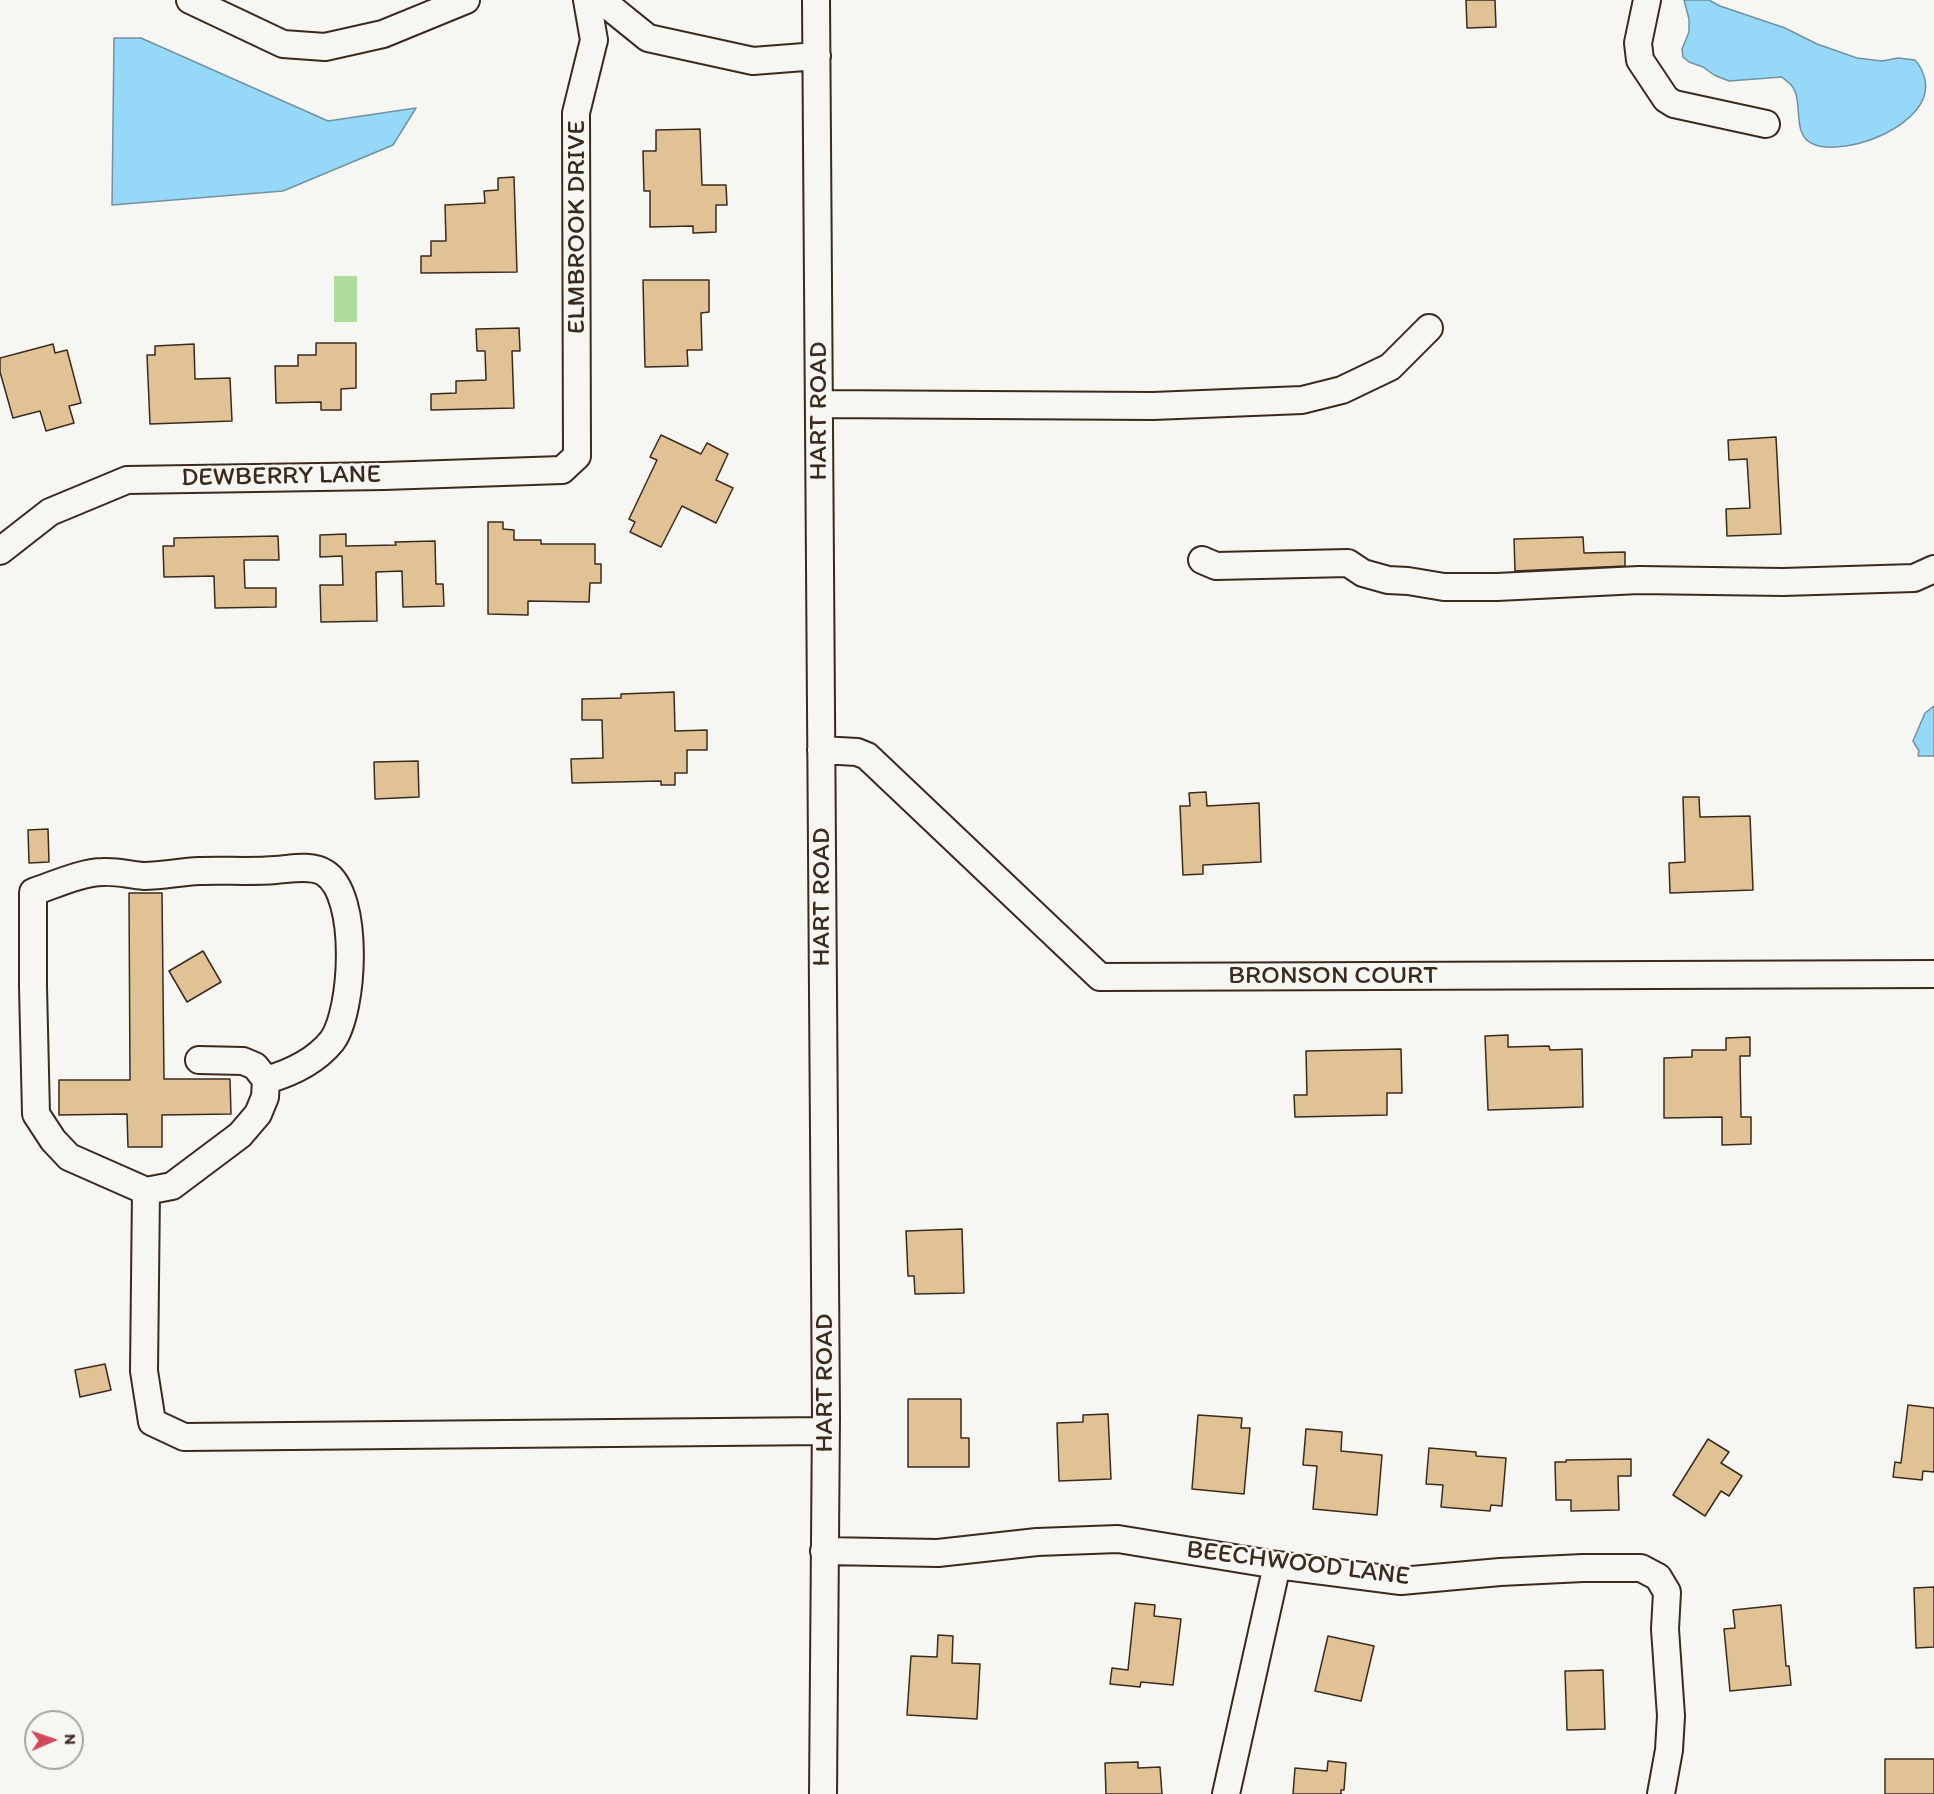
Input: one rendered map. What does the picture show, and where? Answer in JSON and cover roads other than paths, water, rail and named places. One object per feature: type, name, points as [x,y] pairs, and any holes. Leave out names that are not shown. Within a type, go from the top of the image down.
[{"type":"street","points":[[190,0],[283,44],[325,47],[383,34],[466,0]]},
{"type":"street","name":"ELMBROOK DRIVE","points":[[577,456],[576,113],[594,40],[587,0]]},
{"type":"street","points":[[601,0],[648,38],[753,62],[817,56]]},
{"type":"street","name":"HART ROAD","points":[[816,0],[826,1431],[823,1794]]},
{"type":"street","points":[[1647,0],[1638,43],[1640,60],[1666,99],[1674,104],[1766,124]]},
{"type":"street","points":[[819,404],[1153,406],[1302,400],[1342,390],[1390,367],[1429,328]]},
{"type":"street","name":"DEWBERRY LANE","points":[[0,551],[50,512],[127,480],[384,476],[562,470],[577,456]]},
{"type":"street","points":[[1202,560],[1216,566],[1348,563],[1363,573],[1388,580],[1444,587],[1497,588],[1639,580],[1783,582],[1914,578],[1934,569]]},
{"type":"street","name":"BRONSON COURT","points":[[821,750],[857,752],[867,756],[1100,976],[1934,974]]},
{"type":"street","points":[[199,1060],[243,1062],[255,1066],[266,1080],[265,1097],[258,1114],[240,1135],[172,1186],[146,1191],[69,1157],[53,1140],[36,1114],[33,892],[102,871],[144,876],[198,871],[256,872],[308,868],[325,873],[339,890],[350,931],[349,980],[345,1015],[332,1041],[306,1064],[289,1073],[266,1080]]},
{"type":"street","points":[[146,1191],[144,1371],[152,1422],[184,1437],[826,1431]]},
{"type":"street","name":"BEECHWOOD LANE","points":[[824,1551],[938,1553],[1037,1542],[1118,1539],[1277,1565],[1401,1581],[1500,1572],[1641,1568],[1658,1577],[1667,1592],[1665,1629],[1671,1716],[1669,1750],[1661,1794]]},
{"type":"street","points":[[1227,1794],[1277,1565]]},
{"type":"water","points":[[1684,0],[1709,0],[1857,58],[1882,61],[1898,58],[1915,60],[1922,69],[1925,80],[1924,96],[1916,111],[1885,134],[1846,146],[1828,147],[1813,144],[1806,140],[1802,133],[1795,93],[1791,85],[1782,77],[1729,81],[1683,57],[1682,49],[1689,32],[1689,19]]},
{"type":"water","points":[[114,38],[141,38],[328,121],[416,108],[393,145],[283,191],[112,205]]},
{"type":"water","points":[[1934,706],[1934,756],[1918,756],[1919,751],[1913,741],[1925,713]]}]
